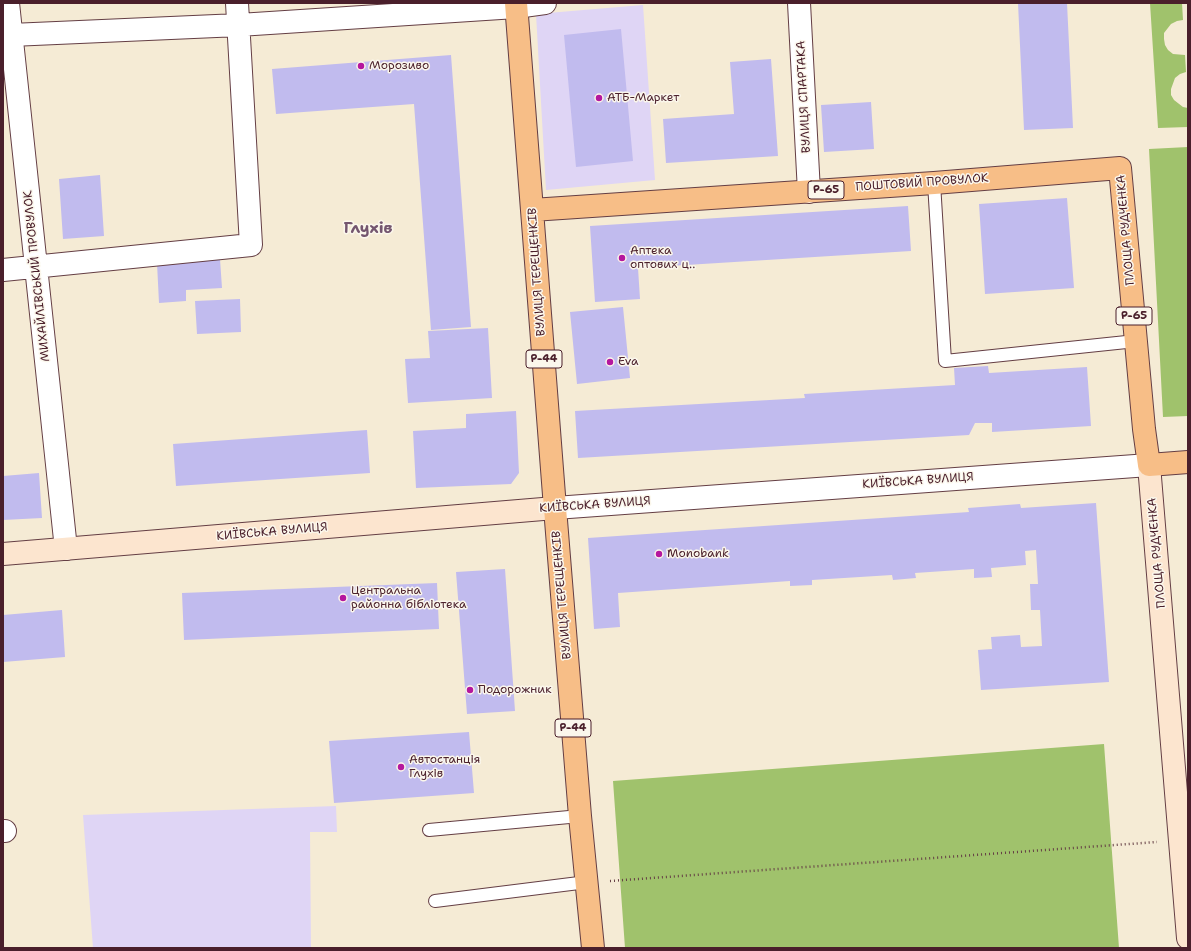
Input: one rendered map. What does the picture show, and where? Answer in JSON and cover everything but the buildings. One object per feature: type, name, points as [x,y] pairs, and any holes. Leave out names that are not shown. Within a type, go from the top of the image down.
[{"type":"main road","name":"ВУЛИЦЯ ТЕРЕЩЕНКІВ","points":[[516,5],[580,816],[593,948]]},
{"type":"main road","name":"ПОШТОВИЙ ПРОВУЛОК","points":[[532,210],[809,192],[1120,168]]},
{"type":"main road","name":"ПЛОЩА РУДЧЕНКА","points":[[1120,168],[1144,429],[1149,464]]},
{"type":"main road","name":"КИЇВСЬКА ВУЛИЦЯ","points":[[1149,464],[1188,462]]},
{"type":"street","name":"МИХАЙЛІВСЬКИЙ ПРОВУЛОК","points":[[8,3],[7,34],[36,268],[66,549]]},
{"type":"street","points":[[3,270],[36,268],[251,245],[237,3]]},
{"type":"street","points":[[7,34],[239,26],[545,3]]},
{"type":"street","name":"ВУЛИЦЯ СПАРТАКА","points":[[799,3],[809,192]]},
{"type":"street","name":"КИЇВСЬКА ВУЛИЦЯ","points":[[3,554],[555,508],[1149,464]]},
{"type":"street","name":"ПЛОЩА РУДЧЕНКА","points":[[1149,464],[1188,938]]},
{"type":"lane","points":[[934,183],[945,361],[1136,341]]},
{"type":"lane","points":[[429,830],[580,816]]},
{"type":"lane","points":[[435,901],[587,882]]},
{"type":"path","points":[[587,882],[1180,841]]},
{"type":"shaded area","points":[[643,5],[655,180],[546,190],[536,14]]},
{"type":"shaded area","points":[[336,806],[337,832],[310,832],[311,948],[93,948],[83,815]]},
{"type":"green space","points":[[1150,3],[1182,3],[1183,20],[1171,24],[1164,33],[1164,39],[1168,50],[1173,54],[1185,55],[1186,72],[1175,78],[1171,89],[1171,95],[1174,100],[1183,107],[1188,108],[1188,127],[1158,128]]},
{"type":"green space","points":[[1188,147],[1188,416],[1163,417],[1149,149]]},
{"type":"green space","points":[[1104,744],[1119,948],[625,948],[613,781]]},
{"type":"place","name":"Морозиво","points":[[361,66]]},
{"type":"place","name":"АТБ-Маркет","points":[[599,98]]},
{"type":"place","name":"Аптека оптових ц‥","points":[[622,258]]},
{"type":"place","name":"Eva","points":[[610,362]]},
{"type":"place","name":"Monobank","points":[[659,554]]},
{"type":"place","name":"Центральна районна бібліотека","points":[[343,598]]},
{"type":"place","name":"Подорожник","points":[[470,690]]},
{"type":"place","name":"Автостанція Глухів","points":[[401,767]]},
{"type":"district","name":"Глухів","points":[[368,229]]}]
